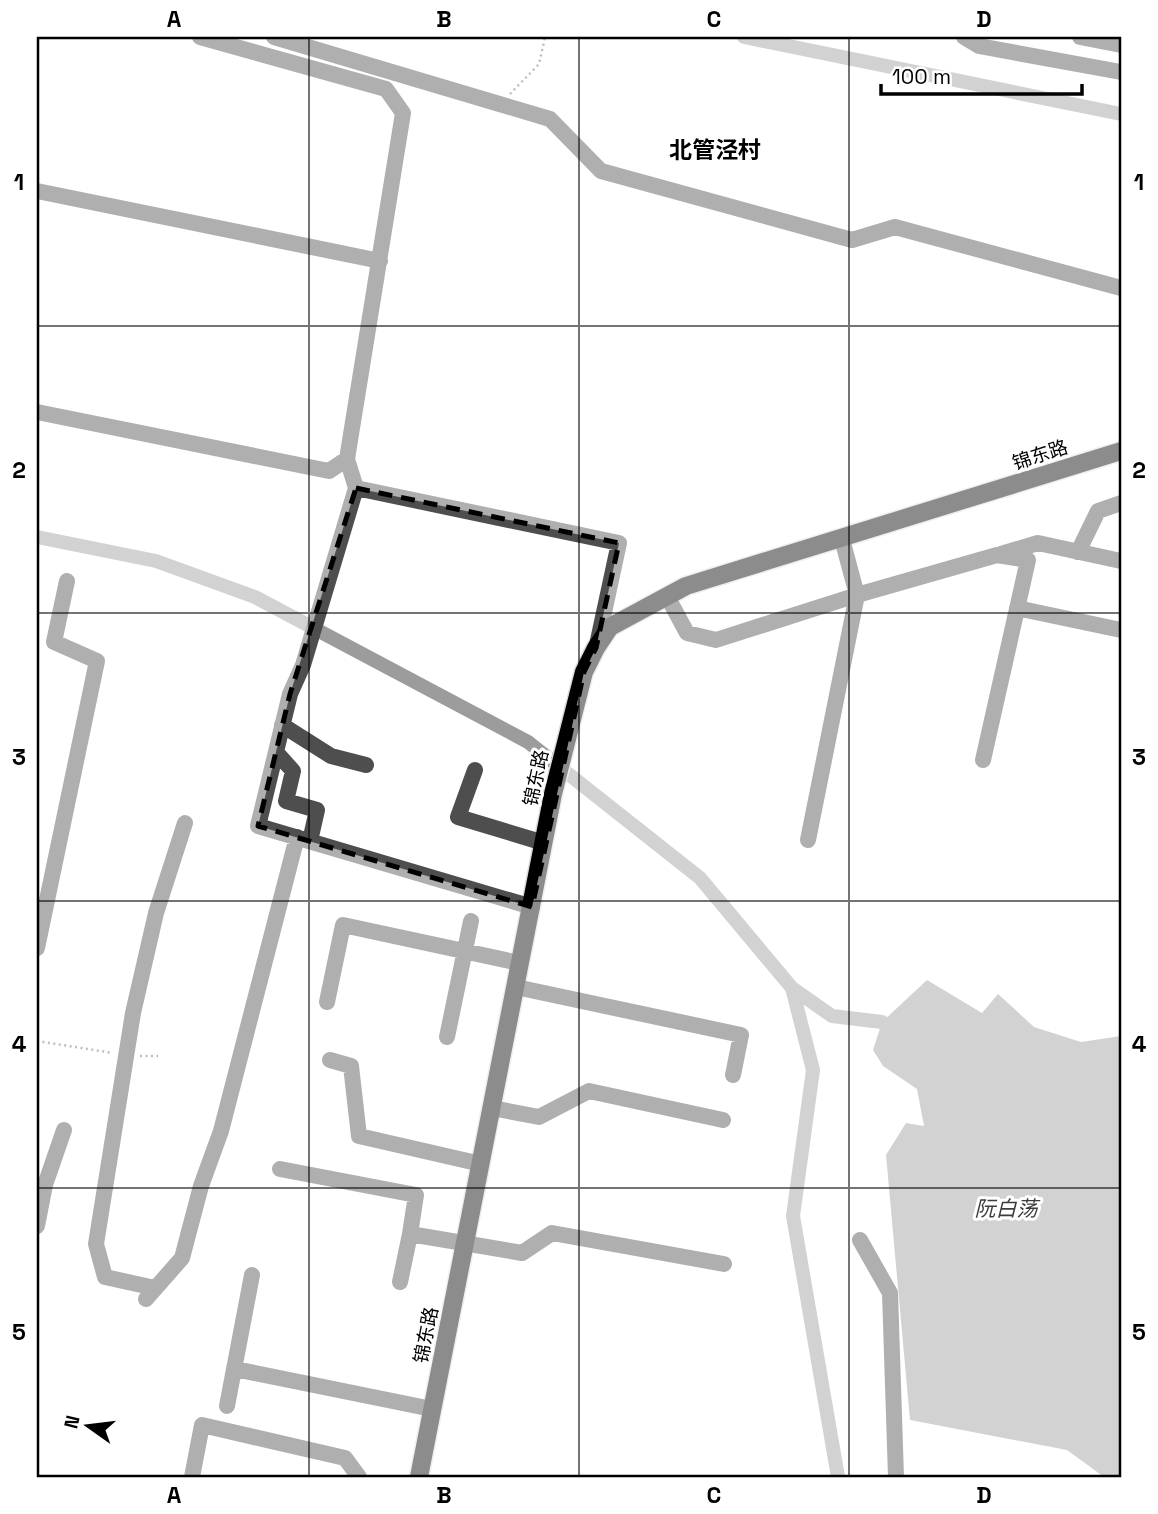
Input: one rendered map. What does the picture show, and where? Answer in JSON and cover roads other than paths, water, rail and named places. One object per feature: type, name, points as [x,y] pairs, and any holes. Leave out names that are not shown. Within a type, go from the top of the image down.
[{"type":"main road","name":"锦东路","points":[[419,1477],[553,794],[584,672],[610,627],[686,586],[1121,451]]},
{"type":"street","points":[[200,37],[386,89],[403,113],[347,459],[356,488],[309,645],[290,694],[258,826],[531,907]]},
{"type":"street","points":[[274,37],[550,119],[601,172],[852,240],[895,227],[1121,288]]},
{"type":"street","points":[[964,37],[979,46],[1121,72]]},
{"type":"street","points":[[1080,37],[1116,42]]},
{"type":"street","points":[[37,191],[380,261]]},
{"type":"street","points":[[37,412],[329,471],[347,459]]},
{"type":"street","points":[[356,488],[620,543],[596,648]]},
{"type":"street","points":[[1078,551],[1098,511],[1121,503]]},
{"type":"street","points":[[808,840],[857,595],[842,539]]},
{"type":"street","points":[[667,596],[687,633],[716,640],[857,595],[1038,543],[1121,561]]},
{"type":"street","points":[[983,760],[1028,560],[997,555]]},
{"type":"street","points":[[37,948],[39,922],[97,661],[54,642],[67,581]]},
{"type":"street","points":[[1017,608],[1121,630]]},
{"type":"street","points":[[282,724],[331,756],[366,765]]},
{"type":"street","points":[[185,823],[156,912],[125,1056],[96,1244],[105,1277],[151,1294],[182,1258],[303,839],[317,810],[286,801],[293,771],[276,752]]},
{"type":"street","points":[[475,770],[458,817],[544,843]]},
{"type":"street","points":[[447,1037],[471,921]]},
{"type":"street","points":[[327,1002],[343,925],[519,963]]},
{"type":"street","points":[[516,987],[741,1035],[733,1075]]},
{"type":"street","points":[[330,1059],[351,1066],[359,1136],[481,1164]]},
{"type":"street","points":[[492,1108],[539,1117],[589,1091],[723,1120]]},
{"type":"street","points":[[37,1226],[45,1185],[64,1130]]},
{"type":"street","points":[[280,1169],[416,1195],[400,1282]]},
{"type":"street","points":[[410,1234],[522,1253],[552,1233],[724,1265]]},
{"type":"street","points":[[860,1240],[890,1293],[896,1477]]},
{"type":"street","points":[[227,1406],[252,1275]]},
{"type":"street","points":[[235,1369],[432,1409]]},
{"type":"street","points":[[192,1477],[202,1425],[345,1458],[359,1477]]},
{"type":"water","name":"阮白荡","points":[[927,980],[982,1013],[998,994],[1034,1027],[1081,1042],[1121,1036],[1121,1477],[1104,1477],[1067,1450],[910,1420],[886,1155],[906,1123],[924,1126],[917,1089],[883,1066],[873,1050],[882,1022]]},
{"type":"waterway","points":[[744,37],[1121,114]]},
{"type":"waterway","points":[[37,537],[156,561],[255,597],[528,742],[700,878],[792,988],[813,1070],[793,1216],[838,1477]]},
{"type":"waterway","points":[[792,988],[832,1016],[882,1022]]},
{"type":"district","name":"北管泾村","points":[[715,150]]}]
